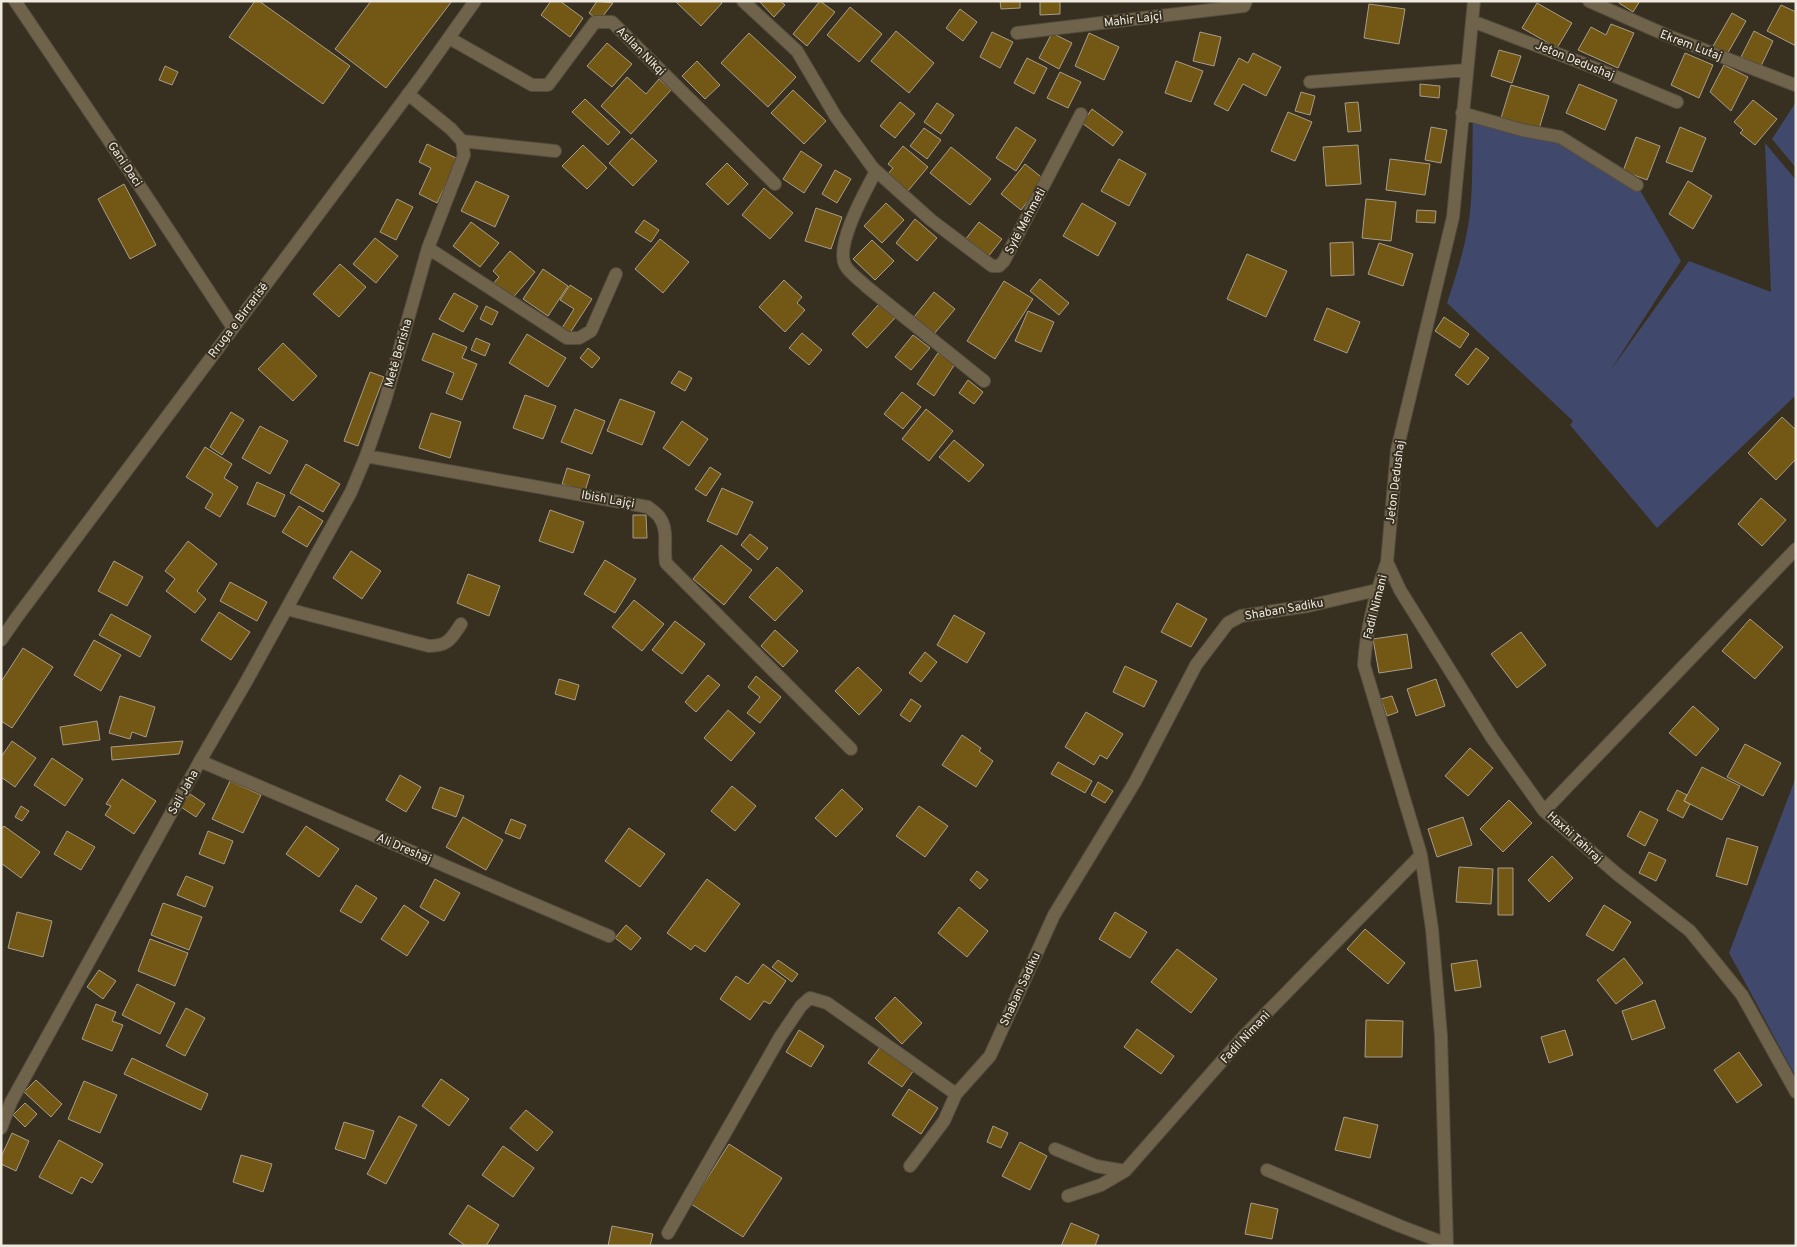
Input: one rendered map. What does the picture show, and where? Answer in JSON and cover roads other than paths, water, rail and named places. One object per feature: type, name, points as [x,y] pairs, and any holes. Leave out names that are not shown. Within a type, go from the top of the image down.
[{"type":"street","name":"Gani Daci","points":[[15,1],[233,328]]},
{"type":"street","name":"Rruga e Birrarisë","points":[[1,640],[16,617],[408,94],[475,1]]},
{"type":"street","name":"Sylë Mehmeti","points":[[744,1],[797,52],[836,117],[876,170],[931,220],[992,266],[999,266],[1004,261],[1081,114]]},
{"type":"street","name":"Mahir Lajçi","points":[[1017,34],[1244,6],[1246,1]]},
{"type":"street","name":"Jeton Dedushaj","points":[[1387,562],[1397,450],[1453,216],[1474,1]]},
{"type":"street","name":"Ekrem Lutaj","points":[[1589,1],[1666,35],[1795,85]]},
{"type":"street","name":"Jeton Dedushaj","points":[[1472,21],[1677,102]]},
{"type":"street","name":"Asllan Nikqi","points":[[449,38],[532,85],[548,84],[595,22],[612,22],[775,184]]},
{"type":"street","points":[[1310,82],[1467,70]]},
{"type":"street","points":[[408,94],[451,129],[462,141],[555,151]]},
{"type":"street","points":[[1462,113],[1522,130],[1560,137],[1637,185]]},
{"type":"street","name":"Metë Berisha","points":[[366,456],[385,401],[428,248],[464,155],[462,141]]},
{"type":"street","points":[[876,170],[852,220],[844,246],[844,264],[850,272],[984,381]]},
{"type":"street","points":[[428,248],[567,338],[579,338],[592,331],[616,274]]},
{"type":"street","name":"Sali Jaha","points":[[1,1128],[11,1102],[351,492],[366,456]]},
{"type":"street","name":"Ibish Lajçi","points":[[366,456],[648,507],[660,518],[665,528],[664,553],[666,563],[850,750]]},
{"type":"street","name":"Haxhi Tahiraj","points":[[1796,549],[1544,810],[1617,874],[1690,931],[1742,995],[1796,1092]]},
{"type":"street","points":[[1387,562],[1400,590],[1492,738],[1544,810]]},
{"type":"street","name":"Fadil Nimani","points":[[1387,562],[1377,590],[1366,639],[1364,665],[1421,855],[1432,929],[1441,1036],[1447,1245]]},
{"type":"street","name":"Shaban Sadiku","points":[[910,1166],[944,1121],[956,1094],[990,1056],[1054,915],[1134,782],[1196,665],[1228,622],[1241,616],[1308,606],[1377,590]]},
{"type":"street","points":[[287,609],[429,646],[440,646],[448,642],[461,624]]},
{"type":"street","name":"Ali Dreshaj","points":[[200,761],[609,936]]},
{"type":"street","name":"Fadil Nimani","points":[[1068,1196],[1101,1185],[1124,1171],[1244,1036],[1421,855]]},
{"type":"street","points":[[668,1233],[780,1037],[801,1006],[810,998],[828,1003],[956,1094]]},
{"type":"street","points":[[1055,1149],[1096,1166],[1124,1171]]},
{"type":"street","points":[[1267,1170],[1447,1245]]}]
